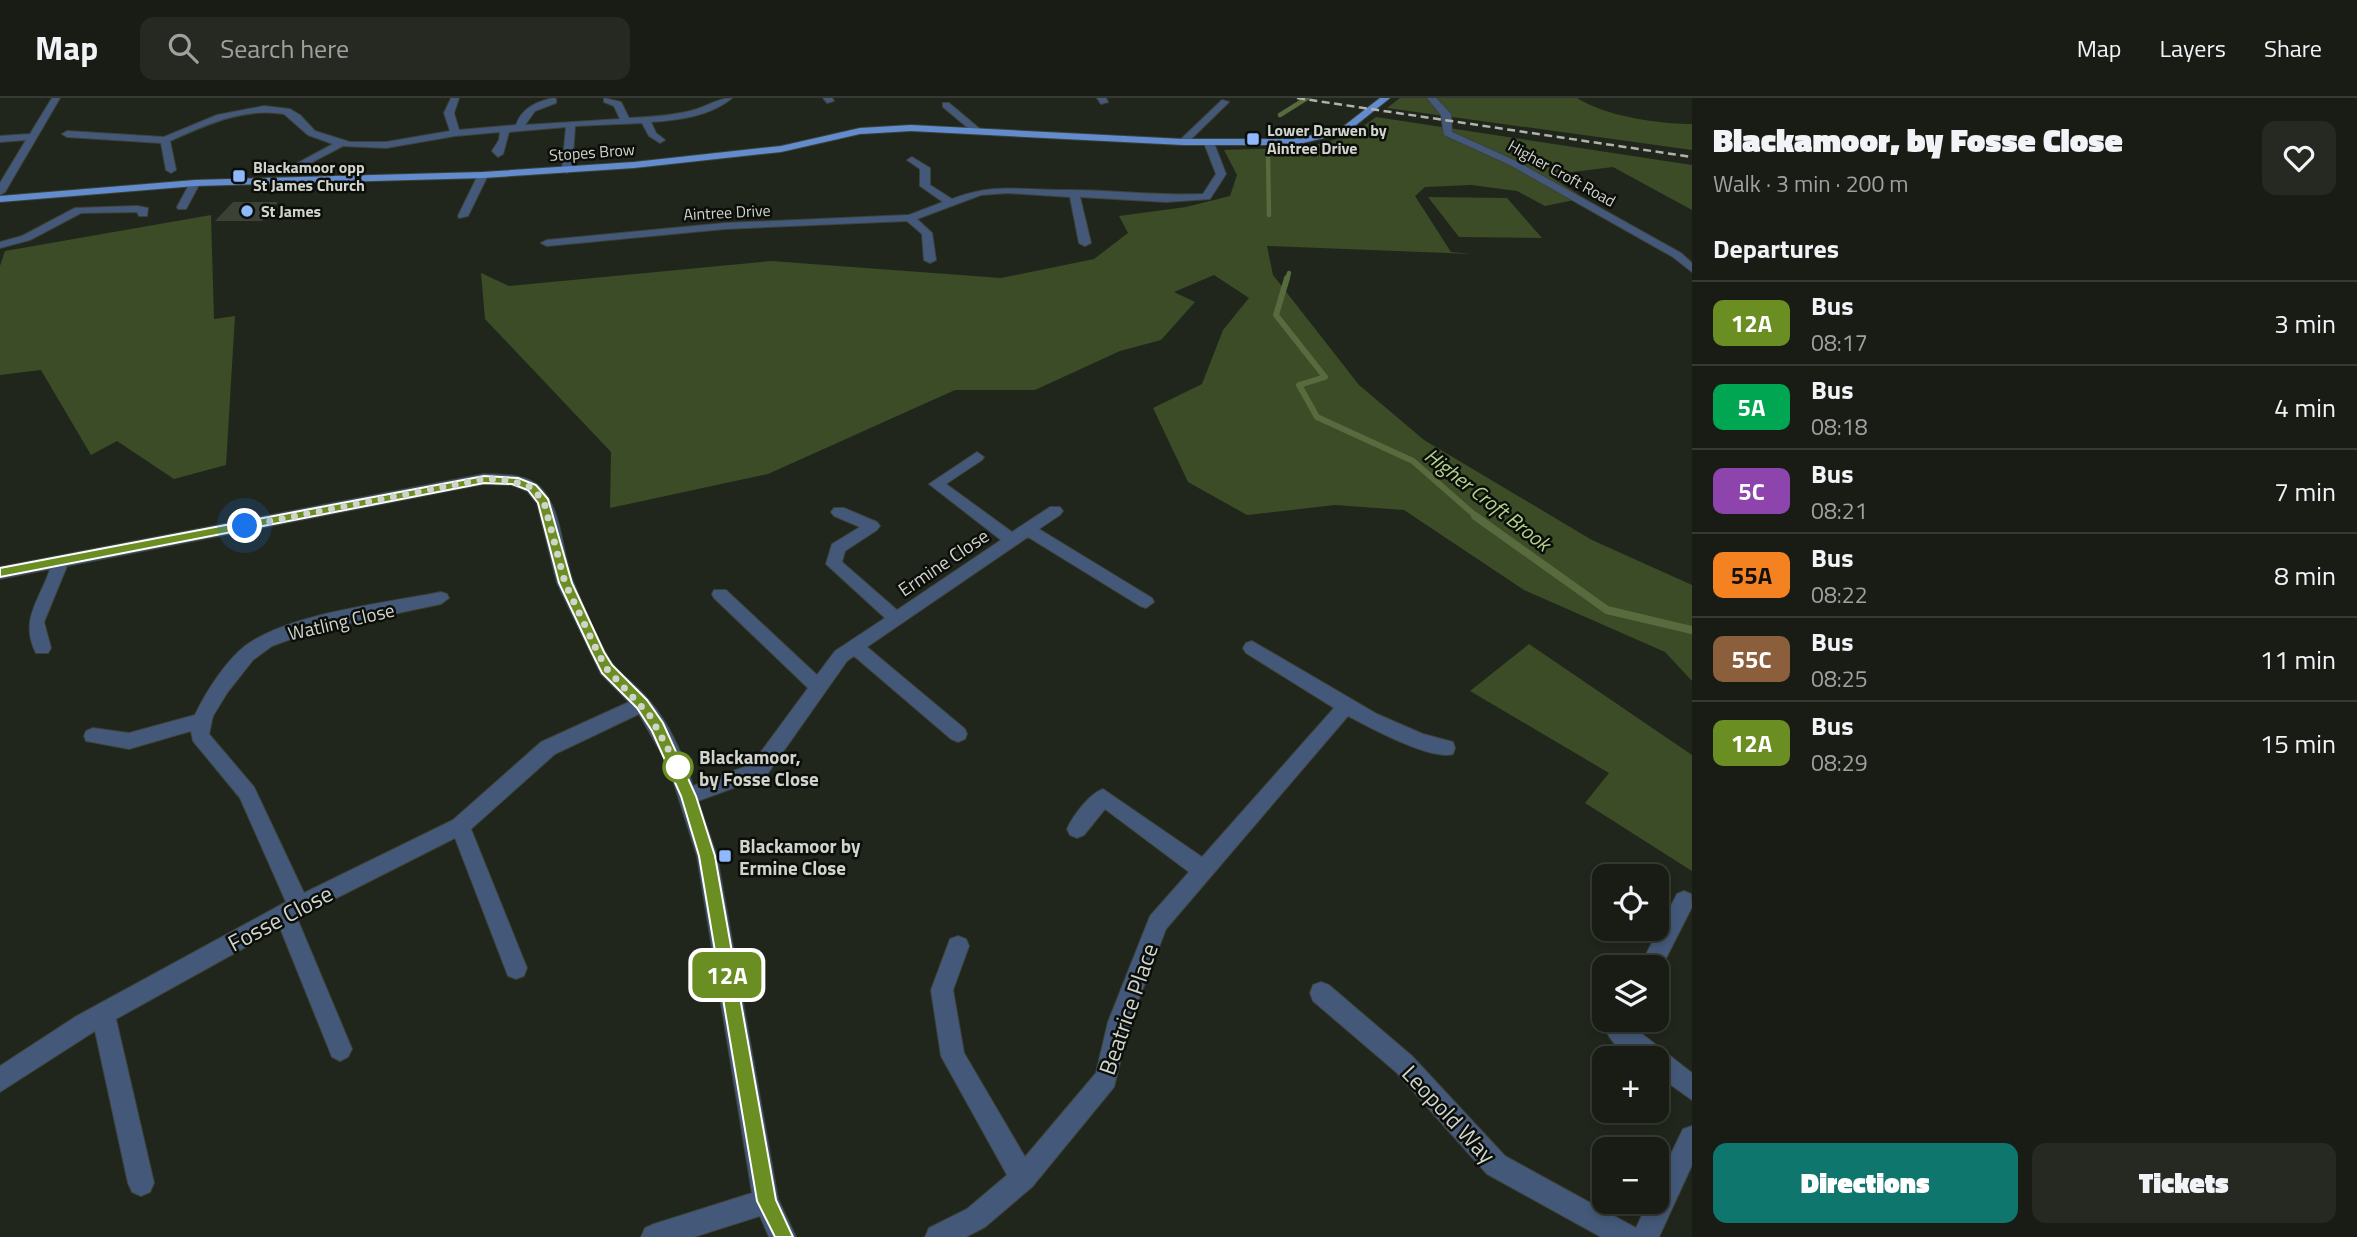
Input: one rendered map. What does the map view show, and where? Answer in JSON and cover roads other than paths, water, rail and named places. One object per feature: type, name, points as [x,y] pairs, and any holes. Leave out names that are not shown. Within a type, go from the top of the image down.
[{"type":"main road","name":"Stopes Brow","points":[[0,199],[195,183],[567,170],[781,149],[860,131],[911,128],[1209,143],[1294,142],[1343,131],[1385,98]]},
{"type":"street","points":[[0,192],[56,98]]},
{"type":"street","points":[[455,133],[449,113],[456,98]]},
{"type":"street","points":[[67,134],[165,140],[220,117],[269,109],[292,112],[301,118],[312,134],[342,143],[402,143],[455,133],[645,119],[699,112],[728,98]]},
{"type":"street","name":"Higher Croft Road","points":[[1432,98],[1446,114],[1447,133],[1513,163],[1677,255],[1692,269]]},
{"type":"street","points":[[607,100],[618,104],[625,120]]},
{"type":"street","points":[[520,127],[523,118],[535,107],[553,101]]},
{"type":"street","points":[[1183,142],[1225,102]]},
{"type":"street","points":[[946,105],[977,131]]},
{"type":"street","points":[[645,119],[652,134],[660,140]]},
{"type":"street","points":[[567,170],[571,124]]},
{"type":"street","points":[[82,135],[93,127]]},
{"type":"street","points":[[498,154],[496,151],[503,139],[505,128]]},
{"type":"street","points":[[0,139],[34,137]]},
{"type":"street","points":[[165,140],[171,170]]},
{"type":"street","points":[[299,166],[342,143]]},
{"type":"street","name":"Aintree Drive","points":[[547,243],[725,226],[909,218],[979,192],[1009,190],[1166,199],[1206,197],[1221,174],[1209,143]]},
{"type":"street","points":[[912,160],[925,169],[925,186],[951,203]]},
{"type":"street","points":[[463,216],[483,175]]},
{"type":"street","points":[[182,207],[195,183]]},
{"type":"street","points":[[1074,193],[1085,243]]},
{"type":"street","points":[[0,245],[26,238],[79,210],[137,209],[144,210],[143,214]]},
{"type":"street","points":[[909,218],[927,233],[930,260]]},
{"type":"street","name":"Ermine Close","points":[[977,457],[936,484],[1012,540]]},
{"type":"street","points":[[0,573],[484,479],[514,480],[532,488],[544,502],[565,583],[598,653],[607,669],[642,704],[658,728],[688,796],[707,856],[766,1201],[783,1237]]},
{"type":"street","name":"Ermine Close","points":[[688,796],[759,770],[841,656],[1055,511]]},
{"type":"street","name":"Ermine Close","points":[[839,512],[872,526],[838,548],[834,564],[897,618]]},
{"type":"street","points":[[1029,530],[1146,602]]},
{"type":"street","points":[[42,648],[36,622],[60,562]]},
{"type":"street","points":[[720,594],[818,688]]},
{"type":"street","name":"Watling Close","points":[[202,721],[207,708],[238,666],[251,651],[269,639],[295,630],[441,598]]},
{"type":"street","points":[[855,647],[958,734]]},
{"type":"street","points":[[1252,648],[1346,706],[1418,741],[1446,748]]},
{"type":"street","name":"Fosse Close","points":[[0,1080],[103,1014],[292,910],[460,826],[548,748],[642,704]]},
{"type":"street","name":"Beatrice Place","points":[[938,1237],[975,1218],[1023,1178],[1106,1079],[1119,1022],[1158,923],[1346,706]]},
{"type":"street","points":[[93,736],[129,741],[202,721],[200,736],[247,793],[292,910],[340,1049]]},
{"type":"street","points":[[1077,829],[1103,797],[1205,871]]},
{"type":"street","points":[[460,826],[516,968]]},
{"type":"street","points":[[1657,955],[1684,901]]},
{"type":"street","points":[[958,946],[942,990],[953,1056],[1023,1178]]},
{"type":"street","name":"Leopold Way","points":[[1321,993],[1404,1064],[1496,1165],[1626,1237]]},
{"type":"street","points":[[103,1014],[142,1183]]},
{"type":"street","points":[[1621,1032],[1638,1046]]},
{"type":"street","points":[[1669,1070],[1692,1087]]},
{"type":"street","points":[[1645,1237],[1692,1138]]},
{"type":"street","points":[[654,1237],[766,1201]]},
{"type":"waterway","name":"Higher Croft Brook","points":[[1280,115],[1307,98]]},
{"type":"waterway","name":"Higher Croft Brook","points":[[1268,156],[1269,215]]},
{"type":"waterway","name":"Higher Croft Brook","points":[[1287,280],[1289,273]]},
{"type":"waterway","name":"Higher Croft Brook","points":[[1287,278],[1276,315],[1325,377],[1299,385],[1317,417],[1413,461],[1478,518]]},
{"type":"waterway","name":"Higher Croft Brook","points":[[1475,516],[1607,610],[1692,630]]},
{"type":"railway","points":[[1297,98],[1692,157]]},
{"type":"place","name":"Lower Darwen by Aintree Drive","points":[[1253,139]]},
{"type":"place","name":"Blackamoor opp St James Church","points":[[239,176]]},
{"type":"place","name":"St James","points":[[247,211]]},
{"type":"place","name":"Blackamoor, by Fosse Close","points":[[678,767]]},
{"type":"place","name":"Blackamoor by Ermine Close","points":[[725,856]]}]
